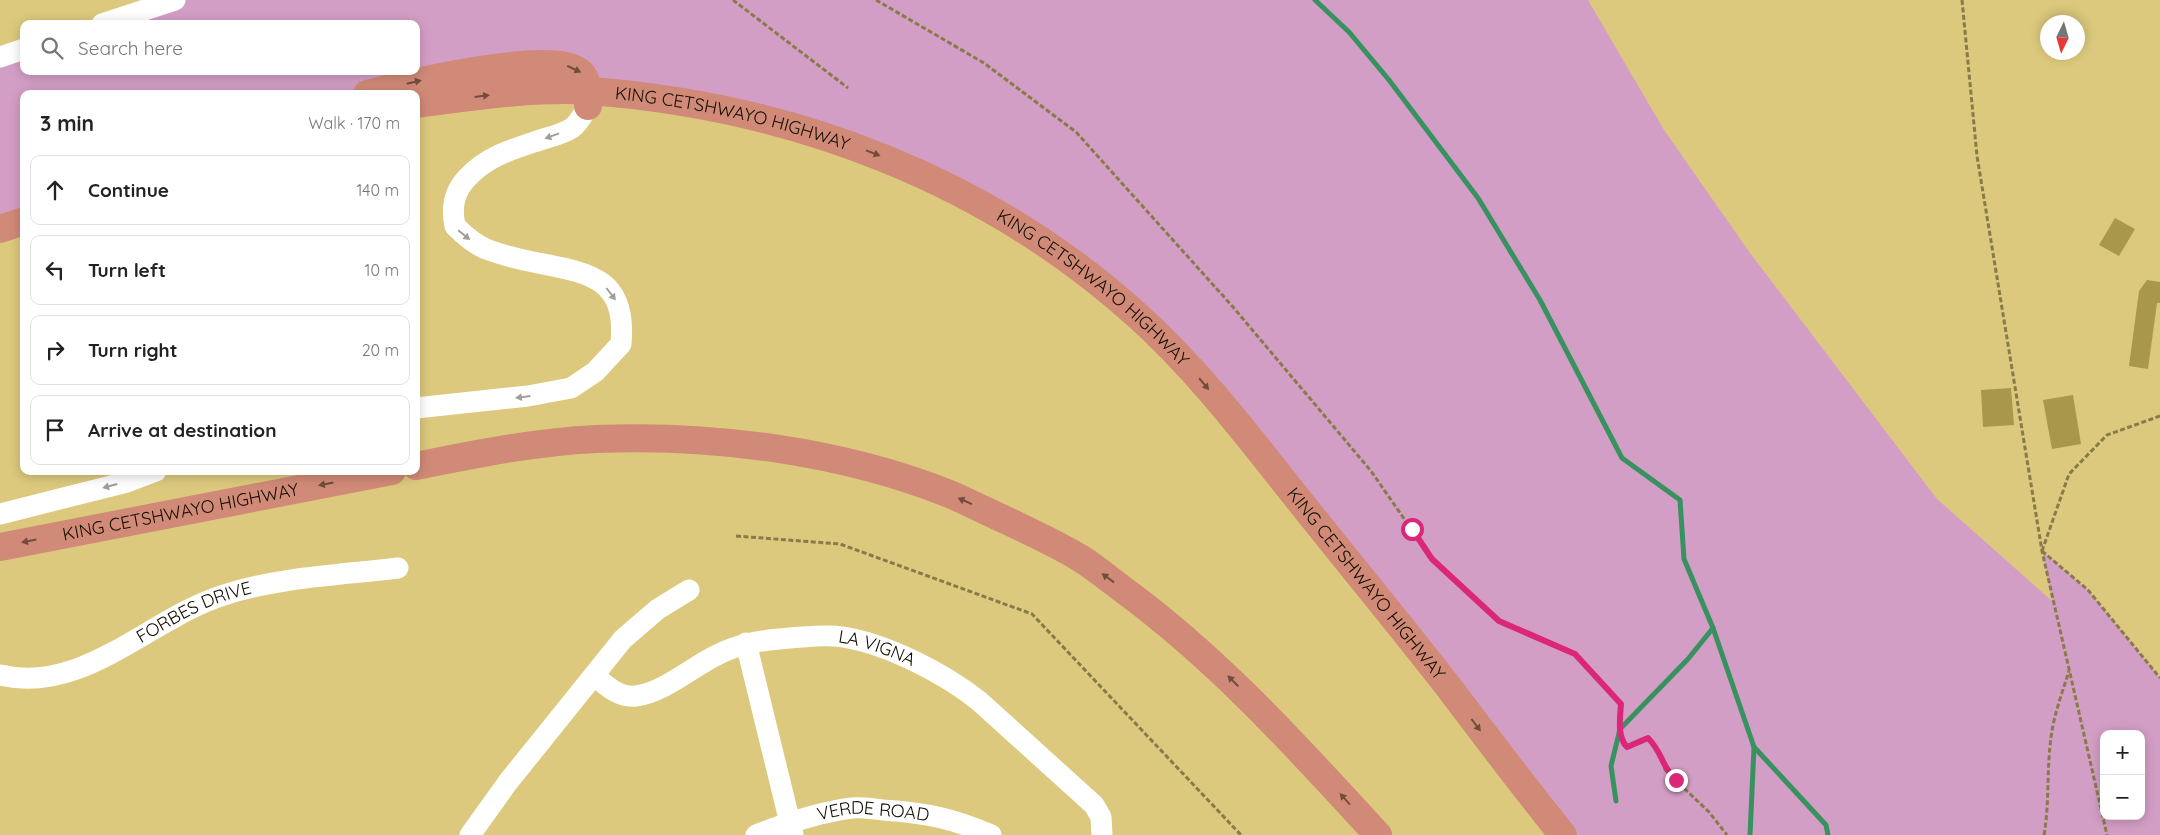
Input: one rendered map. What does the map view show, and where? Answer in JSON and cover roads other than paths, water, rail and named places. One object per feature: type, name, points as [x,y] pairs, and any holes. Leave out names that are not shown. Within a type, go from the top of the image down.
[{"type":"highway","points":[[382,90],[444,75],[538,64],[558,64],[576,69],[586,80],[588,98]]},
{"type":"highway","name":"KING CETSHWAYO HIGHWAY","points":[[420,104],[505,93],[706,106],[785,123],[897,162],[974,200],[1058,253],[1140,317],[1203,383],[1441,678],[1502,760],[1563,835]]},
{"type":"highway","points":[[0,229],[20,222]]},
{"type":"highway","points":[[420,465],[484,452],[576,441],[642,438],[678,439],[729,443],[814,456],[900,477],[951,495],[1042,537],[1082,559],[1159,616],[1220,669],[1272,720],[1378,835]]},
{"type":"highway","name":"KING CETSHWAYO HIGHWAY","points":[[0,547],[371,475]]},
{"type":"street","points":[[114,20],[175,0]]},
{"type":"street","points":[[0,57],[20,50]]},
{"type":"street","points":[[420,408],[528,396],[571,388],[596,372],[621,344],[621,312],[614,296],[601,282],[584,272],[561,266],[537,263],[484,248],[454,226],[452,213],[455,196],[463,182],[479,165],[505,151],[568,130],[579,122],[588,98]]},
{"type":"street","points":[[0,514],[127,482],[145,475]]},
{"type":"street","name":"FORBES DRIVE","points":[[0,675],[29,679],[47,678],[77,670],[204,602],[247,588],[398,568]]},
{"type":"street","points":[[470,835],[508,782],[623,639],[640,622],[688,590]]},
{"type":"street","name":"LA VIGNA","points":[[594,674],[609,688],[633,697],[656,690],[718,654],[746,643],[821,636],[844,637],[865,643],[925,666],[963,689],[978,701],[1094,805],[1101,817],[1102,835]]},
{"type":"street","points":[[746,643],[792,829]]},
{"type":"street","name":"VERDE ROAD","points":[[756,835],[792,829],[854,808],[901,811],[958,821],[991,835]]},
{"type":"waterway","points":[[1315,0],[1349,32],[1389,80],[1478,198],[1540,300],[1622,458],[1680,500],[1684,559],[1713,628],[1754,747],[1826,825],[1828,835]]},
{"type":"waterway","points":[[1616,801],[1611,766],[1620,729],[1688,659],[1713,628]]},
{"type":"waterway","points":[[1750,835],[1754,747]]}]
